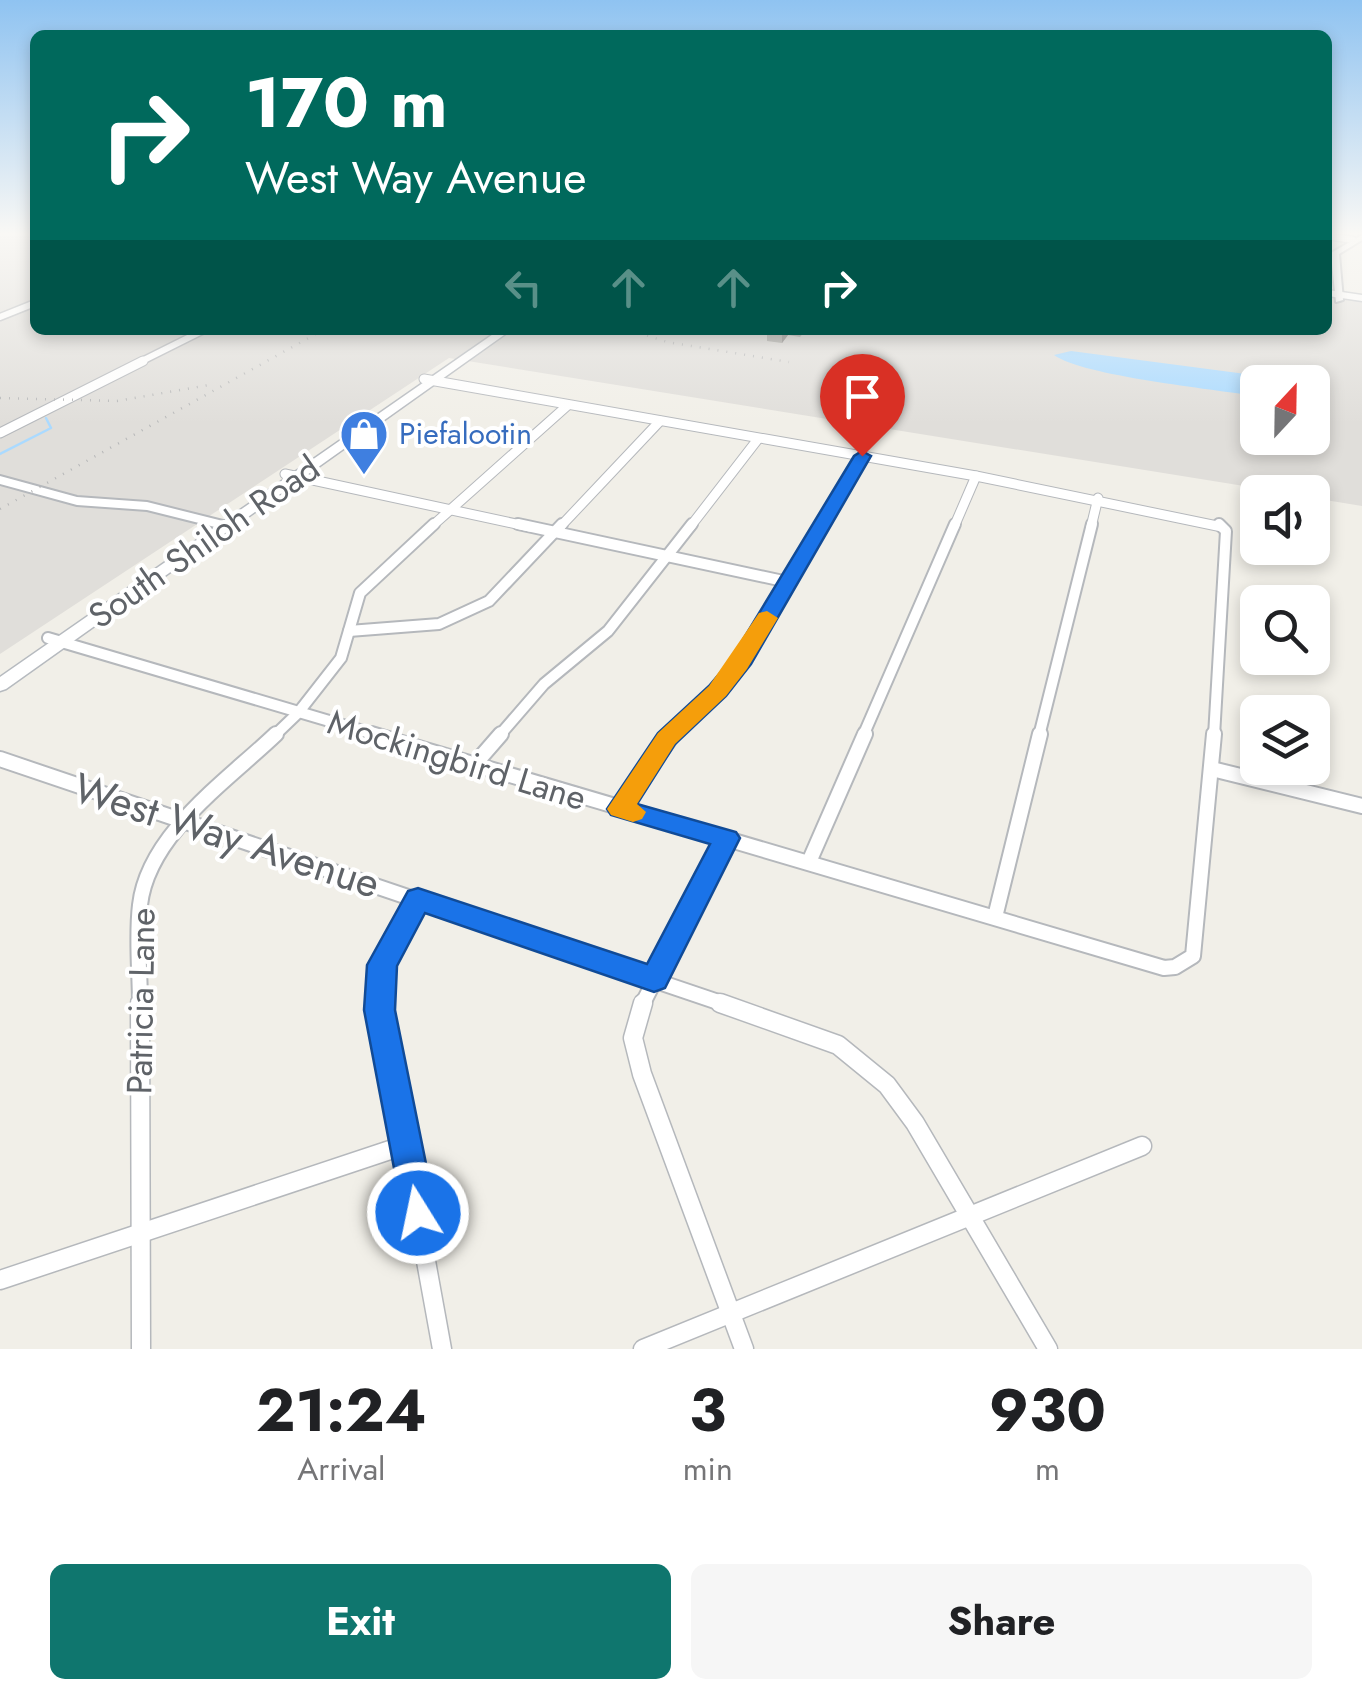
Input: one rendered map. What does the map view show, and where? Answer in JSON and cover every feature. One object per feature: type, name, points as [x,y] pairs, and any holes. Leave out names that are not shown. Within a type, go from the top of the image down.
[{"type":"main road","name":"South Shiloh Road","points":[[0,686],[55,640],[487,335]]},
{"type":"main road","name":"South Shiloh Road","points":[[428,380],[498,335]]},
{"type":"main road","name":"South Shiloh Road","points":[[0,671],[55,640]]},
{"type":"street","points":[[0,317],[30,304]]},
{"type":"street","points":[[0,432],[194,335]]},
{"type":"street","points":[[428,380],[1206,518],[1226,531],[1212,769],[1362,806]]},
{"type":"street","name":"Patricia Lane","points":[[141,1349],[140,904],[146,874],[162,843],[298,713],[336,666],[360,593],[568,405]]},
{"type":"street","points":[[350,631],[438,624],[489,601],[660,421]]},
{"type":"street","points":[[474,765],[544,684],[608,631],[758,439]]},
{"type":"street","points":[[620,809],[667,739],[718,691],[740,664],[862,456]]},
{"type":"street","points":[[292,475],[788,582]]},
{"type":"street","points":[[810,862],[976,476]]},
{"type":"street","points":[[0,480],[76,501],[147,506],[220,525]]},
{"type":"street","points":[[995,917],[1098,498]]},
{"type":"street","name":"Mockingbird Lane","points":[[55,640],[1164,968],[1176,967],[1193,956],[1212,769]]},
{"type":"street","name":"West Way Avenue","points":[[0,759],[654,979],[838,1046],[886,1084],[915,1122],[1048,1349]]},
{"type":"street","points":[[726,838],[654,979],[634,1038],[659,1128],[744,1349]]},
{"type":"street","points":[[418,899],[382,965],[380,995],[390,1080],[442,1349]]},
{"type":"street","points":[[0,1280],[405,1146]]},
{"type":"street","points":[[643,1349],[1142,1146]]},
{"type":"shaded area","points":[[0,298],[30,298],[30,335],[1332,335],[1332,298],[1362,298],[1362,506],[1330,501],[1330,475],[1240,475],[1240,485],[449,358],[0,654]]},
{"type":"water","points":[[1071,351],[1240,373],[1240,394],[1119,375],[1069,363],[1054,355]]},
{"type":"waterway","points":[[0,454],[51,428],[46,418]]},
{"type":"railway","points":[[0,509],[314,335]]},
{"type":"railway","points":[[645,335],[789,362]]},
{"type":"railway","points":[[0,398],[117,401],[209,385]]},
{"type":"slow traffic","points":[[633,812],[620,809],[642,774],[667,739],[718,691],[740,664],[767,618]]},
{"type":"place","name":"Piefalootin","points":[[364,476]]},
{"type":"route","points":[[418,1213],[379,1010],[382,965],[418,899],[654,979],[726,838],[620,809],[667,739],[718,691],[740,664],[862,456]]}]
